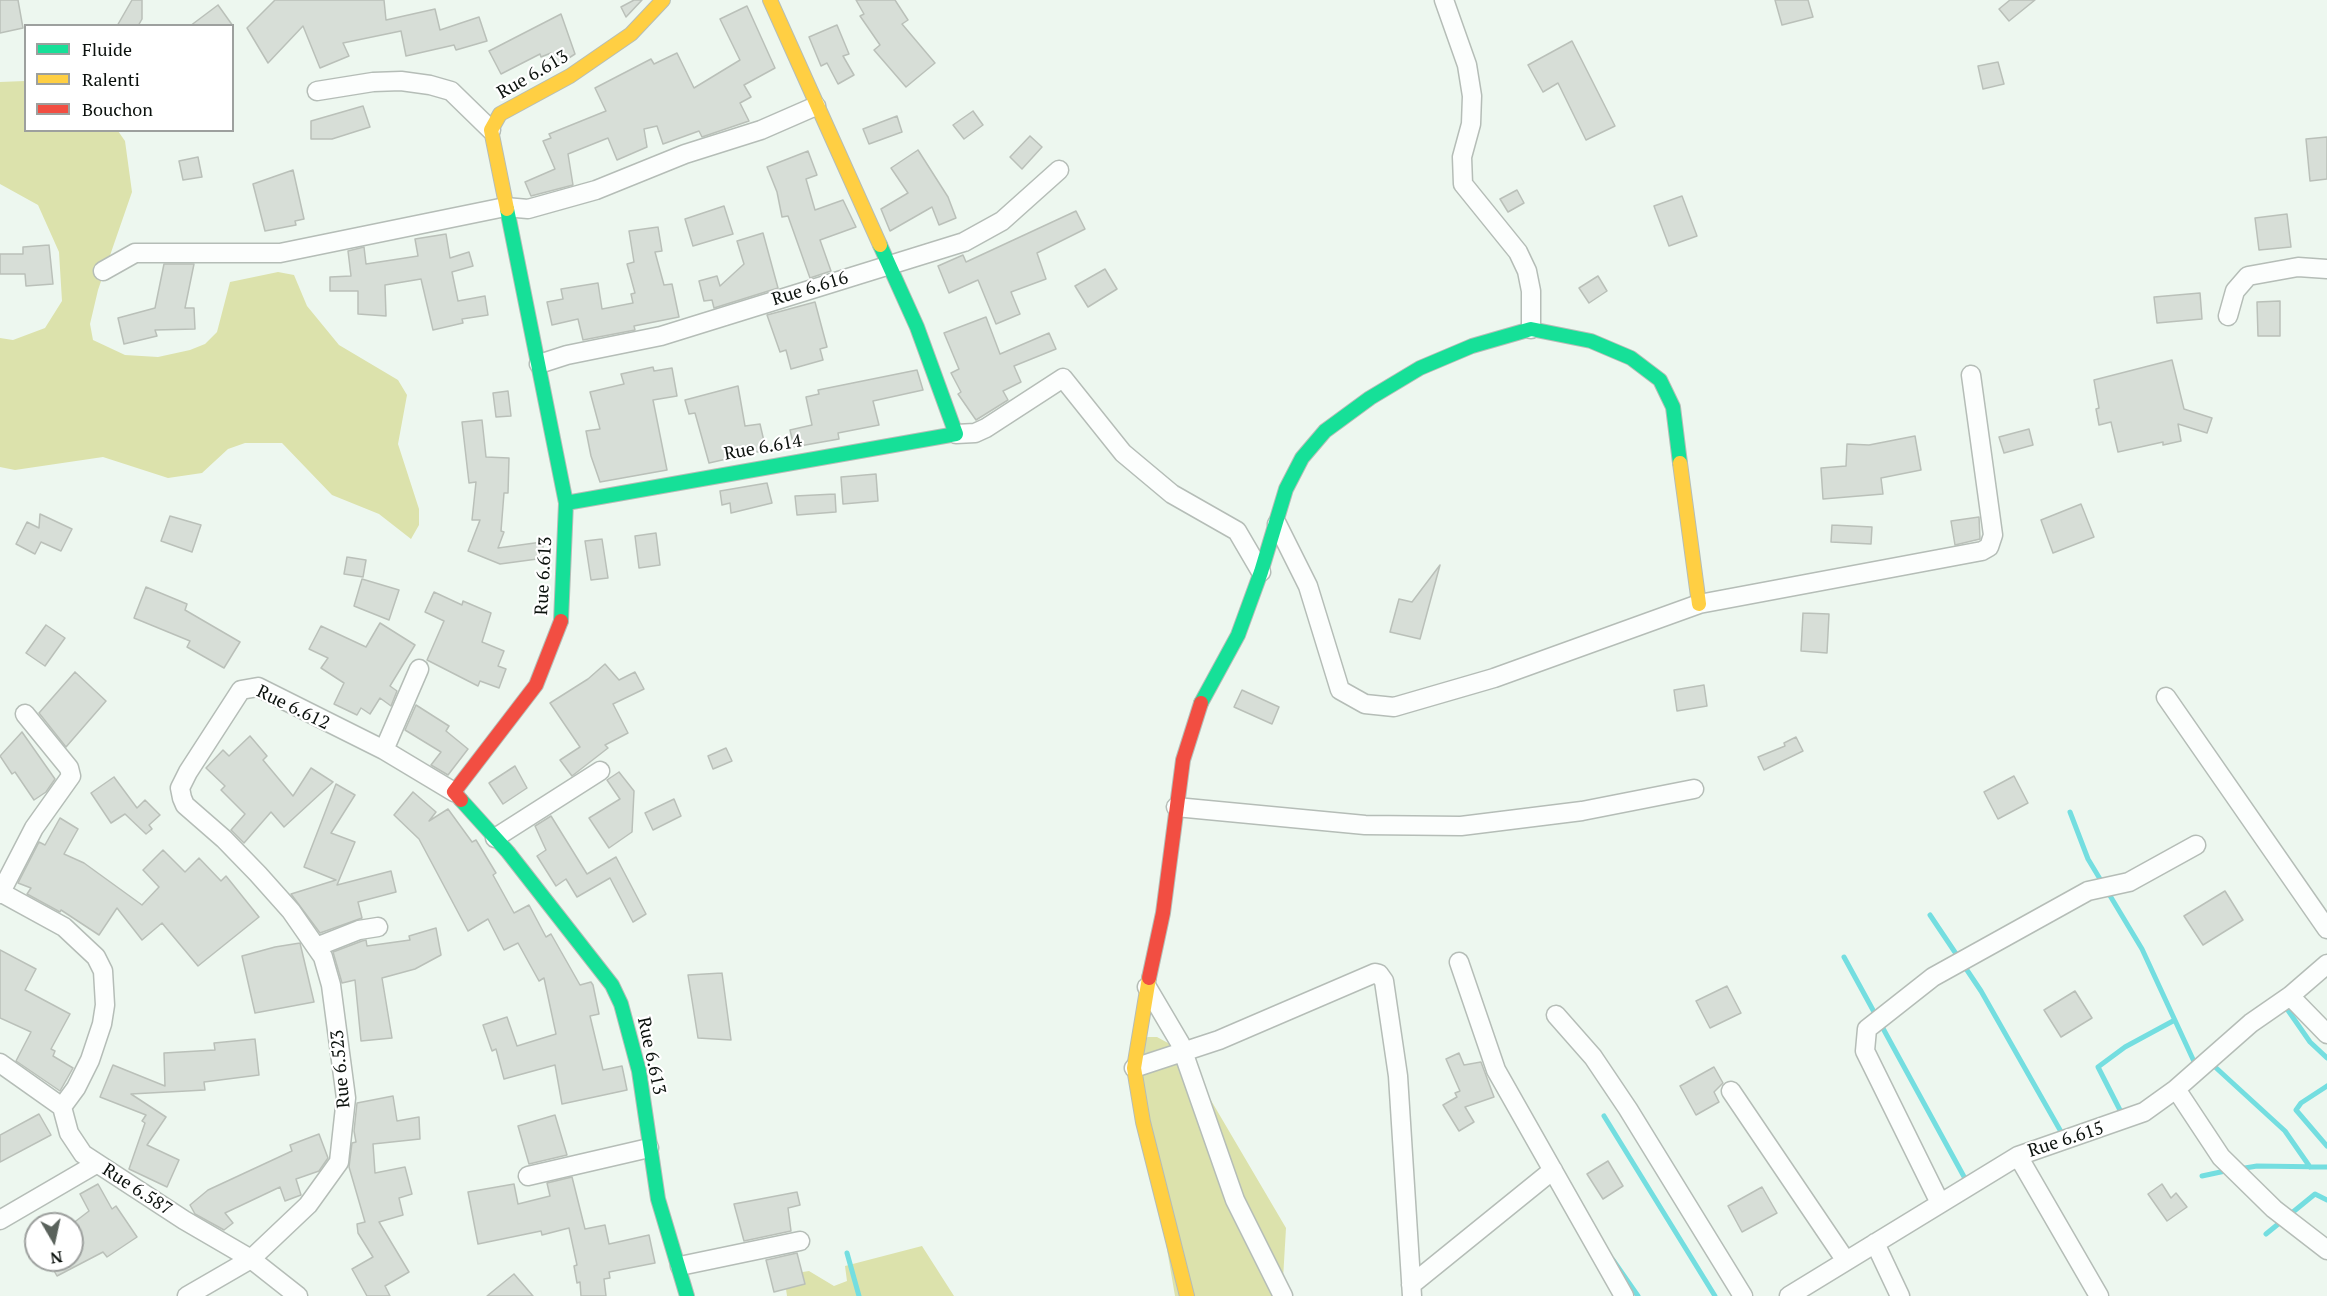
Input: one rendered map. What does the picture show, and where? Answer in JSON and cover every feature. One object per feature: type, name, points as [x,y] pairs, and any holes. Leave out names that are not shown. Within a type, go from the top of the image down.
[{"type":"street","name":"Rue 6.613","points":[[663,0],[631,34],[570,76],[500,114],[491,130],[566,502],[562,614],[549,657],[536,685],[454,792],[495,837],[612,985],[621,1004],[636,1060],[658,1199],[680,1266],[687,1296]]},
{"type":"street","points":[[770,0],[916,327],[954,430],[975,433],[986,428],[1063,378],[1124,453],[1172,494],[1237,531],[1261,572]]},
{"type":"street","points":[[1444,0],[1467,65],[1472,96],[1471,124],[1462,158],[1463,184],[1518,252],[1527,271],[1531,291],[1531,329]]},
{"type":"street","points":[[317,91],[373,82],[401,81],[430,86],[451,92],[491,130]]},
{"type":"street","points":[[103,271],[135,253],[280,253],[506,207],[528,209],[596,190],[686,154],[761,130],[816,106]]},
{"type":"street","name":"Rue 6.616","points":[[539,364],[567,355],[661,336],[964,242],[1002,221],[1059,170]]},
{"type":"street","points":[[2228,316],[2235,291],[2248,276],[2298,267],[2327,269]]},
{"type":"street","points":[[1187,1296],[1143,1122],[1134,1068],[1147,987],[1163,914],[1183,760],[1196,712],[1238,635],[1277,524],[1286,489],[1302,458],[1325,431],[1370,398],[1420,369],[1472,346],[1531,329],[1591,341],[1631,358],[1660,380],[1673,407],[1699,604]]},
{"type":"street","points":[[1277,524],[1308,586],[1340,690],[1365,704],[1394,707],[1483,681],[1699,604],[1982,551],[1989,546],[1993,535],[1971,375]]},
{"type":"street","name":"Rue 6.614","points":[[566,502],[954,430]]},
{"type":"street","points":[[384,750],[419,669]]},
{"type":"street","name":"Rue 6.612","points":[[182,798],[180,788],[210,736],[241,690],[250,687],[258,687],[384,750],[454,792]]},
{"type":"street","points":[[2166,698],[2327,929]]},
{"type":"street","points":[[0,1063],[62,1107],[76,1088],[90,1060],[102,1024],[105,1005],[103,971],[96,957],[64,927],[0,893],[34,828],[71,776],[69,768],[25,714]]},
{"type":"street","points":[[495,837],[600,771]]},
{"type":"street","points":[[1176,807],[1365,825],[1461,826],[1582,811],[1694,789]]},
{"type":"street","name":"Rue 6.523","points":[[182,798],[185,805],[217,832],[291,911],[323,957],[331,985],[346,1098],[339,1162],[308,1204],[251,1259],[186,1296]]},
{"type":"street","points":[[1940,1203],[1865,1051],[1867,1029],[1933,977],[2088,891],[2129,882],[2196,845]]},
{"type":"street","points":[[316,947],[359,930],[378,927]]},
{"type":"street","points":[[1459,962],[1496,1070],[1624,1296]]},
{"type":"street","name":"Rue 6.615","points":[[1789,1296],[2018,1156],[2144,1112],[2176,1089],[2251,1023],[2290,996],[2327,964]]},
{"type":"street","points":[[1134,1068],[1219,1040],[1375,973],[1379,974],[1384,981],[1398,1076],[1412,1291]]},
{"type":"street","points":[[1147,987],[1183,1052],[1235,1200],[1283,1296]]},
{"type":"street","points":[[2290,996],[2327,1034]]},
{"type":"street","points":[[1556,1015],[1593,1057],[1628,1109],[1743,1296]]},
{"type":"street","points":[[2176,1089],[2221,1157],[2274,1209],[2327,1250]]},
{"type":"street","points":[[1731,1091],[1846,1261]]},
{"type":"street","name":"Rue 6.587","points":[[62,1107],[69,1133],[83,1154],[232,1250],[251,1259],[298,1296]]},
{"type":"street","points":[[528,1176],[649,1148]]},
{"type":"street","points":[[2018,1156],[2099,1296]]},
{"type":"street","points":[[0,1220],[96,1164]]},
{"type":"street","points":[[1412,1291],[1553,1170]]},
{"type":"street","points":[[680,1266],[800,1241]]},
{"type":"street","points":[[1875,1243],[1900,1296]]},
{"type":"green space","points":[[24,81],[24,132],[119,132],[125,141],[132,192],[98,290],[90,324],[93,340],[125,355],[158,357],[190,350],[205,344],[217,332],[230,282],[278,272],[294,275],[307,306],[339,345],[398,380],[407,395],[398,444],[419,509],[419,525],[411,539],[379,514],[332,495],[282,443],[245,443],[228,449],[202,473],[168,478],[103,457],[15,470],[0,467],[0,338],[13,340],[45,328],[62,301],[59,252],[38,205],[0,184],[0,82]]},
{"type":"green space","points":[[1148,1037],[1157,1037],[1168,1043],[1209,1097],[1286,1228],[1282,1296],[1175,1296],[1132,1044]]},
{"type":"green space","points":[[922,1246],[954,1296],[787,1296],[784,1275],[809,1271],[834,1286],[847,1281],[845,1266]]},
{"type":"building","points":[[0,0],[18,0],[23,28],[0,33]]},
{"type":"building","points":[[132,0],[142,0],[142,19],[139,24],[118,24]]},
{"type":"building","points":[[275,0],[384,0],[386,20],[435,9],[440,30],[479,17],[487,41],[456,50],[454,45],[406,56],[401,31],[343,43],[349,56],[320,68],[303,26],[268,63],[247,28]]},
{"type":"building","points":[[634,0],[642,0],[626,17],[621,7]]},
{"type":"building","points":[[856,0],[895,0],[908,20],[902,24],[935,63],[906,87],[874,50],[880,45],[860,16],[864,14]]},
{"type":"building","points":[[1775,0],[1808,0],[1813,17],[1782,25]]},
{"type":"building","points":[[2010,0],[2035,0],[2009,21],[1999,9]]},
{"type":"building","points":[[218,5],[232,24],[193,24]]},
{"type":"building","points":[[747,6],[775,68],[744,85],[751,97],[740,103],[749,121],[702,137],[699,131],[663,144],[657,126],[644,129],[647,147],[617,160],[608,138],[568,154],[573,185],[531,196],[525,182],[555,169],[543,141],[551,138],[549,134],[606,111],[595,88],[651,59],[654,64],[677,53],[694,88],[740,60],[720,19]]},
{"type":"building","points":[[561,14],[575,54],[558,65],[551,53],[541,57],[540,54],[501,74],[489,51]]},
{"type":"building","points":[[837,25],[849,54],[843,56],[854,75],[838,84],[827,63],[821,66],[809,37]]},
{"type":"building","points":[[1572,41],[1615,126],[1586,140],[1558,83],[1543,92],[1528,65]]},
{"type":"building","points":[[1998,62],[2004,84],[1983,89],[1978,66]]},
{"type":"building","points":[[363,106],[370,127],[332,139],[311,139],[311,121]]},
{"type":"building","points":[[973,111],[983,125],[964,139],[953,125]]},
{"type":"building","points":[[897,116],[902,132],[869,144],[863,129]]},
{"type":"building","points":[[1030,136],[1042,147],[1022,169],[1010,157]]},
{"type":"building","points":[[2327,137],[2327,179],[2310,181],[2306,139]]},
{"type":"building","points":[[918,150],[948,197],[956,218],[939,225],[932,207],[890,231],[881,209],[908,193],[891,168]]},
{"type":"building","points":[[808,151],[817,175],[806,179],[815,210],[843,200],[856,227],[820,240],[831,271],[810,278],[788,216],[782,217],[777,192],[767,167]]},
{"type":"building","points":[[198,157],[202,177],[183,180],[179,161]]},
{"type":"building","points":[[293,170],[304,219],[295,221],[296,225],[265,231],[253,184]]},
{"type":"building","points":[[1517,190],[1524,203],[1508,212],[1500,199]]},
{"type":"building","points":[[1682,196],[1697,236],[1669,246],[1654,206]]},
{"type":"building","points":[[724,206],[733,234],[693,246],[685,219]]},
{"type":"building","points":[[1076,211],[1085,229],[1037,253],[1046,279],[1011,292],[1020,314],[996,324],[978,280],[949,293],[938,266],[963,255],[966,262]]},
{"type":"building","points":[[2287,214],[2291,247],[2259,250],[2255,218]]},
{"type":"building","points":[[658,227],[662,251],[655,252],[664,285],[672,284],[679,317],[634,326],[635,330],[583,340],[578,319],[552,325],[547,302],[563,299],[561,289],[598,283],[602,309],[633,303],[631,294],[635,293],[627,264],[634,262],[629,231]]},
{"type":"building","points":[[763,233],[778,288],[714,308],[712,300],[704,301],[699,281],[717,276],[720,286],[744,264],[737,241]]},
{"type":"building","points":[[446,234],[450,258],[469,252],[473,266],[452,272],[458,301],[485,296],[488,315],[462,319],[463,323],[433,330],[421,279],[385,285],[386,316],[358,314],[358,291],[330,291],[330,277],[351,276],[348,251],[364,247],[366,264],[418,256],[415,239]]},
{"type":"building","points":[[49,245],[53,284],[26,286],[25,274],[0,274],[0,254],[23,254],[23,247]]},
{"type":"building","points":[[164,264],[194,264],[185,308],[194,308],[195,329],[155,330],[157,336],[124,344],[118,318],[155,308]]},
{"type":"building","points":[[1105,269],[1117,289],[1088,307],[1075,286]]},
{"type":"building","points":[[1598,276],[1607,291],[1589,303],[1579,288]]},
{"type":"building","points":[[2200,293],[2202,319],[2157,323],[2154,297]]},
{"type":"building","points":[[2280,301],[2280,336],[2258,336],[2257,302]]},
{"type":"building","points":[[815,302],[827,347],[820,349],[823,360],[791,369],[786,350],[780,352],[767,315]]},
{"type":"building","points":[[986,317],[1000,354],[1049,333],[1056,349],[1014,366],[1021,382],[1003,391],[1008,400],[976,420],[958,394],[961,392],[951,373],[959,369],[944,333]]},
{"type":"building","points":[[2172,360],[2184,409],[2212,418],[2207,433],[2178,424],[2181,441],[2163,445],[2163,442],[2118,452],[2111,422],[2099,425],[2096,409],[2099,408],[2094,380]]},
{"type":"building","points":[[653,367],[654,371],[672,368],[677,396],[653,400],[667,470],[600,482],[586,431],[600,429],[590,392],[624,384],[621,374]]},
{"type":"building","points":[[917,370],[923,390],[873,401],[879,425],[838,433],[839,439],[794,447],[790,430],[812,425],[806,397],[819,394],[818,390]]},
{"type":"building","points":[[738,386],[745,426],[760,424],[766,450],[709,463],[695,413],[689,414],[685,400]]},
{"type":"building","points":[[508,391],[511,416],[496,417],[493,393]]},
{"type":"building","points":[[482,420],[486,457],[509,458],[508,493],[504,493],[501,531],[504,532],[498,548],[542,542],[545,558],[500,564],[468,551],[480,520],[472,520],[476,482],[469,483],[462,422]]},
{"type":"building","points":[[2029,429],[2033,445],[2004,453],[1999,437]]},
{"type":"building","points":[[1915,436],[1921,470],[1881,478],[1883,494],[1823,499],[1821,468],[1846,466],[1847,444],[1869,445]]},
{"type":"building","points":[[876,474],[878,501],[843,504],[841,477]]},
{"type":"building","points":[[767,483],[772,503],[731,513],[730,503],[722,505],[720,491]]},
{"type":"building","points":[[835,494],[836,512],[797,515],[795,496]]},
{"type":"building","points":[[2081,504],[2094,537],[2053,553],[2041,520]]},
{"type":"building","points":[[40,514],[72,529],[61,551],[41,542],[35,554],[16,544],[27,522],[39,528]]},
{"type":"building","points":[[170,516],[201,525],[192,552],[161,541]]},
{"type":"building","points":[[1979,517],[1980,539],[1955,545],[1951,521]]},
{"type":"building","points":[[1832,525],[1872,527],[1871,544],[1831,542]]},
{"type":"building","points":[[656,533],[660,565],[639,568],[635,536]]},
{"type":"building","points":[[602,539],[608,578],[591,580],[585,541]]},
{"type":"building","points":[[347,557],[366,560],[363,577],[344,574]]},
{"type":"building","points":[[1440,565],[1420,639],[1390,632],[1399,599],[1412,602]]},
{"type":"building","points":[[362,579],[399,590],[389,620],[354,606]]},
{"type":"building","points":[[146,587],[187,604],[185,610],[240,642],[224,668],[187,647],[190,641],[134,618]]},
{"type":"building","points":[[434,592],[462,605],[463,601],[491,613],[482,642],[504,651],[498,666],[506,669],[499,688],[480,681],[478,686],[427,660],[444,621],[425,612]]},
{"type":"building","points":[[1803,613],[1829,614],[1827,653],[1801,651]]},
{"type":"building","points":[[380,623],[415,645],[390,686],[397,691],[391,706],[380,698],[370,714],[361,708],[357,715],[334,704],[344,683],[321,668],[328,658],[309,649],[321,626],[366,647]]},
{"type":"building","points":[[46,625],[65,638],[45,666],[26,653]]},
{"type":"building","points":[[605,664],[619,680],[635,672],[644,689],[613,704],[628,733],[605,745],[608,748],[572,776],[560,760],[580,747],[550,703],[588,679]]},
{"type":"building","points":[[75,672],[106,701],[66,747],[39,713]]},
{"type":"building","points":[[1704,685],[1707,706],[1677,711],[1674,690]]},
{"type":"building","points":[[1242,690],[1279,707],[1272,724],[1234,707]]},
{"type":"building","points":[[416,705],[449,726],[446,731],[468,749],[448,775],[431,765],[441,752],[405,730]]},
{"type":"building","points":[[22,732],[55,779],[46,792],[34,800],[15,772],[12,774],[0,756]]},
{"type":"building","points":[[250,736],[267,756],[263,760],[293,796],[311,768],[333,782],[284,827],[271,812],[244,843],[231,830],[245,814],[221,790],[225,786],[206,768],[223,750],[229,756]]},
{"type":"building","points":[[1796,737],[1803,751],[1764,770],[1758,757],[1785,746],[1784,743]]},
{"type":"building","points":[[726,748],[732,761],[713,769],[708,756]]},
{"type":"building","points":[[515,766],[527,788],[503,804],[489,783]]},
{"type":"building","points":[[619,772],[634,791],[632,832],[609,848],[589,818],[620,799],[607,780]]},
{"type":"building","points":[[2014,776],[2028,803],[1998,819],[1984,792]]},
{"type":"building","points":[[114,777],[137,808],[145,800],[160,815],[149,825],[152,829],[146,834],[125,814],[111,823],[91,793]]},
{"type":"building","points":[[336,784],[355,795],[331,833],[355,842],[337,885],[391,871],[396,892],[358,902],[362,918],[320,933],[291,894],[336,880],[304,867]]},
{"type":"building","points":[[413,792],[436,812],[429,821],[448,809],[472,842],[476,840],[496,873],[493,875],[514,913],[529,905],[546,937],[551,934],[580,985],[591,982],[599,1014],[590,1016],[603,1070],[622,1066],[627,1090],[562,1104],[555,1065],[504,1079],[496,1049],[492,1051],[483,1025],[507,1017],[517,1046],[556,1034],[544,978],[539,981],[518,943],[504,950],[488,919],[468,931],[419,839],[394,815]]},
{"type":"building","points":[[674,799],[681,816],[653,830],[645,813]]},
{"type":"building","points":[[551,816],[587,874],[616,857],[646,914],[633,922],[610,878],[577,897],[566,879],[556,886],[537,856],[546,850],[535,826]]},
{"type":"building","points":[[60,818],[78,829],[64,854],[84,863],[142,905],[159,887],[143,870],[163,850],[185,872],[199,858],[221,881],[226,876],[259,917],[198,966],[162,923],[142,940],[117,908],[99,935],[61,910],[60,912],[27,894],[31,888],[18,883],[39,842],[45,845]]},
{"type":"building","points":[[2225,891],[2243,920],[2203,945],[2184,916]]},
{"type":"building","points":[[436,928],[441,955],[415,969],[382,978],[392,1038],[361,1041],[355,980],[342,983],[333,952],[366,940],[367,946],[410,940],[409,936]]},
{"type":"building","points":[[300,943],[314,1002],[255,1013],[242,956]]},
{"type":"building","points":[[0,950],[36,969],[25,990],[70,1014],[51,1049],[55,1051],[53,1056],[73,1068],[60,1091],[16,1061],[31,1032],[0,1018]]},
{"type":"building","points":[[722,973],[731,1040],[698,1038],[688,975]]},
{"type":"building","points":[[1727,986],[1741,1013],[1710,1028],[1696,1001]]},
{"type":"building","points":[[2075,991],[2092,1018],[2061,1037],[2044,1010]]},
{"type":"building","points":[[255,1039],[259,1075],[204,1082],[205,1090],[131,1094],[166,1117],[147,1145],[179,1160],[167,1187],[129,1169],[145,1123],[142,1121],[146,1115],[100,1097],[113,1065],[165,1086],[164,1053],[215,1050],[214,1043]]},
{"type":"building","points":[[1459,1053],[1464,1065],[1481,1062],[1494,1097],[1465,1107],[1474,1122],[1459,1131],[1443,1105],[1457,1097],[1455,1093],[1460,1091],[1446,1059]]},
{"type":"building","points":[[1714,1067],[1723,1083],[1714,1092],[1719,1102],[1696,1115],[1680,1086]]},
{"type":"building","points":[[393,1096],[397,1121],[419,1117],[420,1139],[373,1144],[375,1173],[405,1167],[412,1194],[399,1198],[403,1215],[379,1222],[409,1272],[385,1286],[390,1296],[367,1296],[352,1269],[373,1257],[358,1233],[357,1224],[365,1222],[349,1167],[352,1143],[356,1142],[354,1131],[357,1103]]},
{"type":"building","points":[[39,1114],[51,1135],[0,1162],[0,1135]]},
{"type":"building","points":[[555,1115],[567,1155],[529,1164],[518,1126]]},
{"type":"building","points":[[319,1134],[328,1158],[319,1171],[296,1179],[301,1195],[285,1201],[280,1187],[225,1213],[233,1223],[224,1230],[195,1214],[190,1205],[208,1190],[292,1151],[290,1145]]},
{"type":"building","points":[[1608,1161],[1623,1186],[1603,1199],[1587,1174]]},
{"type":"building","points":[[572,1177],[585,1229],[605,1225],[609,1244],[649,1235],[655,1263],[609,1272],[610,1278],[604,1279],[606,1296],[581,1296],[569,1228],[542,1235],[541,1231],[478,1244],[468,1192],[514,1184],[518,1204],[550,1196],[547,1183]]},
{"type":"building","points":[[98,1184],[112,1209],[116,1206],[137,1237],[107,1257],[103,1252],[84,1262],[84,1215],[89,1211],[80,1194]]},
{"type":"building","points":[[2162,1184],[2171,1198],[2176,1193],[2187,1207],[2167,1221],[2148,1194]]},
{"type":"building","points":[[1762,1187],[1777,1213],[1742,1232],[1728,1206]]},
{"type":"building","points":[[797,1192],[800,1205],[788,1208],[791,1231],[744,1241],[734,1204]]},
{"type":"building","points":[[797,1253],[805,1284],[774,1292],[766,1260]]},
{"type":"building","points":[[514,1274],[533,1296],[487,1296]]},
{"type":"waterway","points":[[2070,812],[2088,859],[2142,949],[2197,1068]]},
{"type":"waterway","points":[[1930,915],[1981,991],[2064,1137]]},
{"type":"waterway","points":[[1844,957],[1968,1184]]},
{"type":"waterway","points":[[2285,1006],[2310,1042],[2327,1058]]},
{"type":"waterway","points":[[2123,1116],[2098,1067],[2125,1047],[2173,1021]]},
{"type":"waterway","points":[[2214,1066],[2285,1131],[2310,1167]]},
{"type":"waterway","points":[[2327,1086],[2301,1103],[2296,1110],[2327,1146]]},
{"type":"waterway","points":[[1604,1116],[1715,1296]]},
{"type":"waterway","points":[[2239,1169],[2257,1166],[2327,1167]]},
{"type":"waterway","points":[[2202,1176],[2230,1170]]},
{"type":"waterway","points":[[2266,1234],[2315,1194],[2327,1200]]},
{"type":"waterway","points":[[847,1253],[859,1296]]},
{"type":"waterway","points":[[1613,1260],[1638,1296]]},
{"type":"traffic: fast","points":[[507,209],[566,503],[561,621]]},
{"type":"traffic: fast","points":[[566,503],[956,434],[917,327],[880,245]]},
{"type":"traffic: fast","points":[[1201,703],[1238,635],[1261,572],[1286,489],[1302,458],[1325,431],[1370,398],[1420,368],[1472,346],[1531,329],[1591,341],[1631,358],[1660,380],[1673,407],[1680,463]]},
{"type":"traffic: fast","points":[[461,800],[508,852],[612,985],[621,1004],[639,1071],[658,1199],[687,1296]]},
{"type":"traffic: slow","points":[[507,209],[491,130],[500,114],[570,76],[631,34],[663,0]]},
{"type":"traffic: slow","points":[[770,0],[880,245]]},
{"type":"traffic: slow","points":[[1680,463],[1699,604]]},
{"type":"traffic: slow","points":[[1149,978],[1134,1068],[1143,1122],[1187,1296]]},
{"type":"traffic: jam","points":[[461,800],[454,792],[536,685],[561,621]]},
{"type":"traffic: jam","points":[[1149,978],[1163,913],[1183,760],[1201,703]]}]
